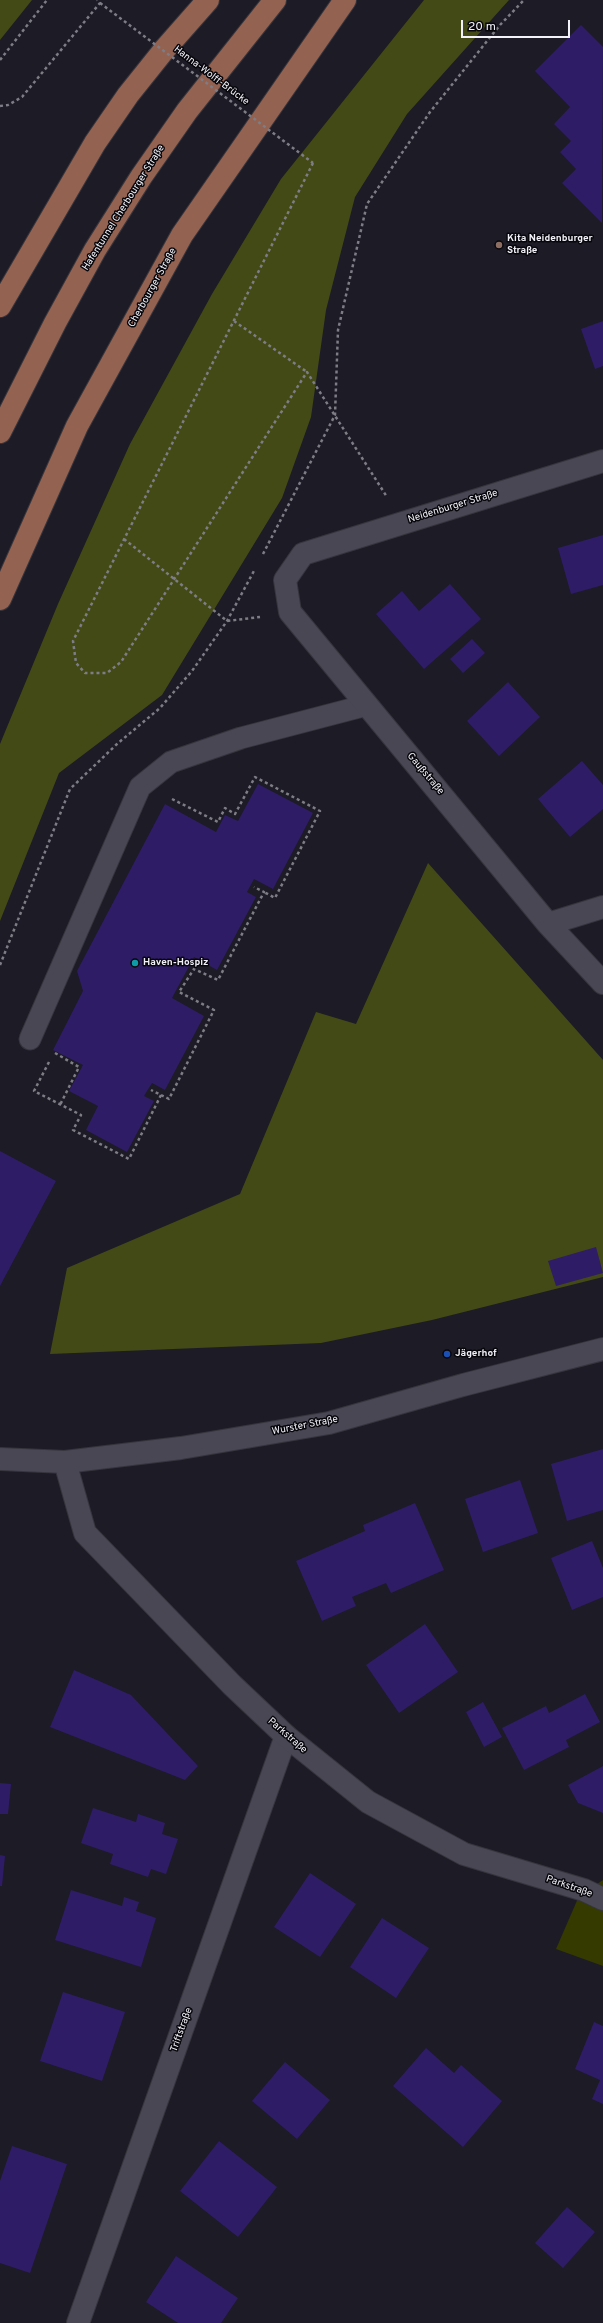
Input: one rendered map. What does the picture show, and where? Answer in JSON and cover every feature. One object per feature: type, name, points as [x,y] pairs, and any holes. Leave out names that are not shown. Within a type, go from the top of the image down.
[{"type":"main road","points":[[0,306],[95,143],[128,96],[164,50],[208,0]]},
{"type":"main road","name":"Hafentunnel Cherbourger Straße","points":[[0,432],[59,316],[95,250],[141,176],[187,111],[275,0]]},
{"type":"main road","name":"Cherbourger Straße","points":[[0,599],[77,426],[182,235],[345,0]]},
{"type":"street","name":"Neidenburger Straße","points":[[303,554],[603,461]]},
{"type":"street","name":"Gaußstraße","points":[[303,554],[285,580],[290,612],[548,924],[603,983]]},
{"type":"street","points":[[548,924],[603,907]]},
{"type":"street","name":"Wurster Straße","points":[[0,1459],[65,1462],[181,1448],[329,1422],[603,1349]]},
{"type":"street","name":"Parkstraße","points":[[65,1462],[85,1533],[232,1685],[286,1736],[368,1802],[464,1854],[584,1890],[603,1899]]},
{"type":"street","name":"Triftstraße","points":[[78,2323],[286,1736]]},
{"type":"lane","points":[[30,1039],[140,787],[171,762],[241,738],[367,705]]},
{"type":"path","points":[[0,60],[47,0]]},
{"type":"path","name":"Hanna-Wolff-Brücke","points":[[97,0],[313,163],[234,321]]},
{"type":"path","points":[[261,558],[335,415],[338,330],[367,204],[430,112],[500,25],[524,0]]},
{"type":"path","points":[[0,106],[8,105],[22,98],[100,3]]},
{"type":"path","points":[[307,372],[175,581],[121,662],[107,673],[85,673],[76,663],[73,641],[234,321],[307,372],[403,523]]},
{"type":"path","points":[[124,539],[227,621]]},
{"type":"path","points":[[0,965],[70,789],[117,744],[160,708],[192,671],[227,621],[257,565]]},
{"type":"path","points":[[140,787],[164,795],[218,822],[225,808],[235,814],[255,777],[320,811],[274,898],[254,887]]},
{"type":"path","points":[[151,1090],[168,1099],[214,1010],[179,992],[194,968],[218,980],[264,892]]},
{"type":"path","points":[[30,1039],[79,1066],[60,1104]]},
{"type":"path","points":[[54,1053],[34,1091],[81,1115],[73,1130],[129,1159],[161,1095]]},
{"type":"green space","points":[[0,0],[32,0],[0,40]]},
{"type":"green space","points":[[424,0],[509,0],[407,114],[355,197],[326,310],[311,417],[282,498],[162,695],[59,773],[0,921],[0,744],[58,604],[130,444],[212,294],[281,179]]},
{"type":"green space","points":[[428,863],[603,1060],[603,1277],[432,1320],[321,1343],[50,1354],[67,1268],[240,1194],[316,1012],[356,1024]]},
{"type":"green space","points":[[603,1880],[603,1966],[556,1949],[579,1896]]},
{"type":"building","points":[[581,25],[603,47],[602,223],[562,183],[576,169],[560,152],[571,141],[554,124],[570,107],[535,71]]},
{"type":"building","points":[[603,321],[603,366],[595,369],[581,329]]},
{"type":"building","points":[[603,535],[603,585],[571,594],[558,548]]},
{"type":"building","points":[[450,584],[481,619],[424,669],[376,614],[402,591],[419,611]]},
{"type":"building","points":[[472,639],[485,653],[463,673],[450,659]]},
{"type":"building","points":[[508,682],[540,717],[499,756],[467,721]]},
{"type":"building","points":[[582,761],[603,785],[603,809],[570,837],[538,799]]},
{"type":"building","name":"Haven-Hospiz","points":[[258,784],[313,813],[273,889],[254,879],[247,892],[256,897],[217,970],[194,957],[172,998],[204,1016],[165,1090],[152,1083],[144,1096],[154,1101],[127,1152],[86,1130],[98,1106],[69,1091],[83,1065],[53,1050],[83,991],[77,971],[165,804],[216,832],[225,815],[238,821]]},
{"type":"building","points":[[0,1151],[56,1181],[0,1286]]},
{"type":"building","points":[[596,1247],[603,1273],[556,1286],[548,1261]]},
{"type":"building","points":[[603,1449],[603,1510],[567,1521],[551,1464]]},
{"type":"building","points":[[520,1480],[538,1533],[483,1552],[465,1499]]},
{"type":"building","points":[[415,1503],[444,1570],[391,1593],[386,1583],[352,1597],[356,1606],[322,1621],[296,1561],[365,1531],[363,1525]]},
{"type":"building","points":[[592,1541],[603,1568],[603,1597],[572,1610],[551,1558]]},
{"type":"building","points":[[425,1624],[458,1672],[399,1713],[366,1665]]},
{"type":"building","points":[[74,1670],[131,1695],[198,1766],[185,1780],[50,1727]]},
{"type":"building","points":[[585,1694],[600,1722],[566,1740],[569,1747],[524,1770],[502,1728],[546,1706],[549,1713]]},
{"type":"building","points":[[483,1702],[502,1737],[484,1747],[466,1712]]},
{"type":"building","points":[[603,1766],[603,1813],[578,1803],[568,1785]]},
{"type":"building","points":[[0,1783],[11,1784],[8,1814],[0,1814]]},
{"type":"building","points":[[93,1808],[136,1822],[138,1814],[165,1823],[162,1834],[178,1839],[166,1874],[151,1869],[148,1877],[110,1864],[113,1854],[81,1843]]},
{"type":"building","points":[[0,1855],[5,1856],[2,1886],[0,1886]]},
{"type":"building","points":[[310,1873],[356,1904],[320,1957],[274,1927]]},
{"type":"building","points":[[71,1890],[122,1906],[124,1897],[139,1902],[136,1911],[156,1918],[141,1967],[55,1940]]},
{"type":"building","points":[[382,1918],[429,1948],[396,1998],[350,1967]]},
{"type":"building","points":[[63,1992],[125,2012],[102,2081],[40,2061]]},
{"type":"building","points":[[594,2022],[603,2026],[603,2104],[592,2099],[600,2080],[575,2069]]},
{"type":"building","points":[[426,2048],[454,2073],[461,2065],[502,2101],[463,2147],[393,2086]]},
{"type":"building","points":[[285,2062],[330,2100],[297,2139],[252,2101]]},
{"type":"building","points":[[219,2141],[277,2187],[238,2237],[180,2191]]},
{"type":"building","points":[[12,2146],[67,2164],[30,2273],[0,2263],[0,2181]]},
{"type":"building","points":[[567,2207],[595,2232],[563,2268],[535,2243]]},
{"type":"building","points":[[176,2256],[238,2298],[221,2323],[178,2323],[146,2302]]},
{"type":"place","name":"Kita Neidenburger Straße","points":[[499,245]]},
{"type":"place","name":"Haven-Hospiz","points":[[135,963]]},
{"type":"place","name":"Jägerhof","points":[[447,1354]]}]
